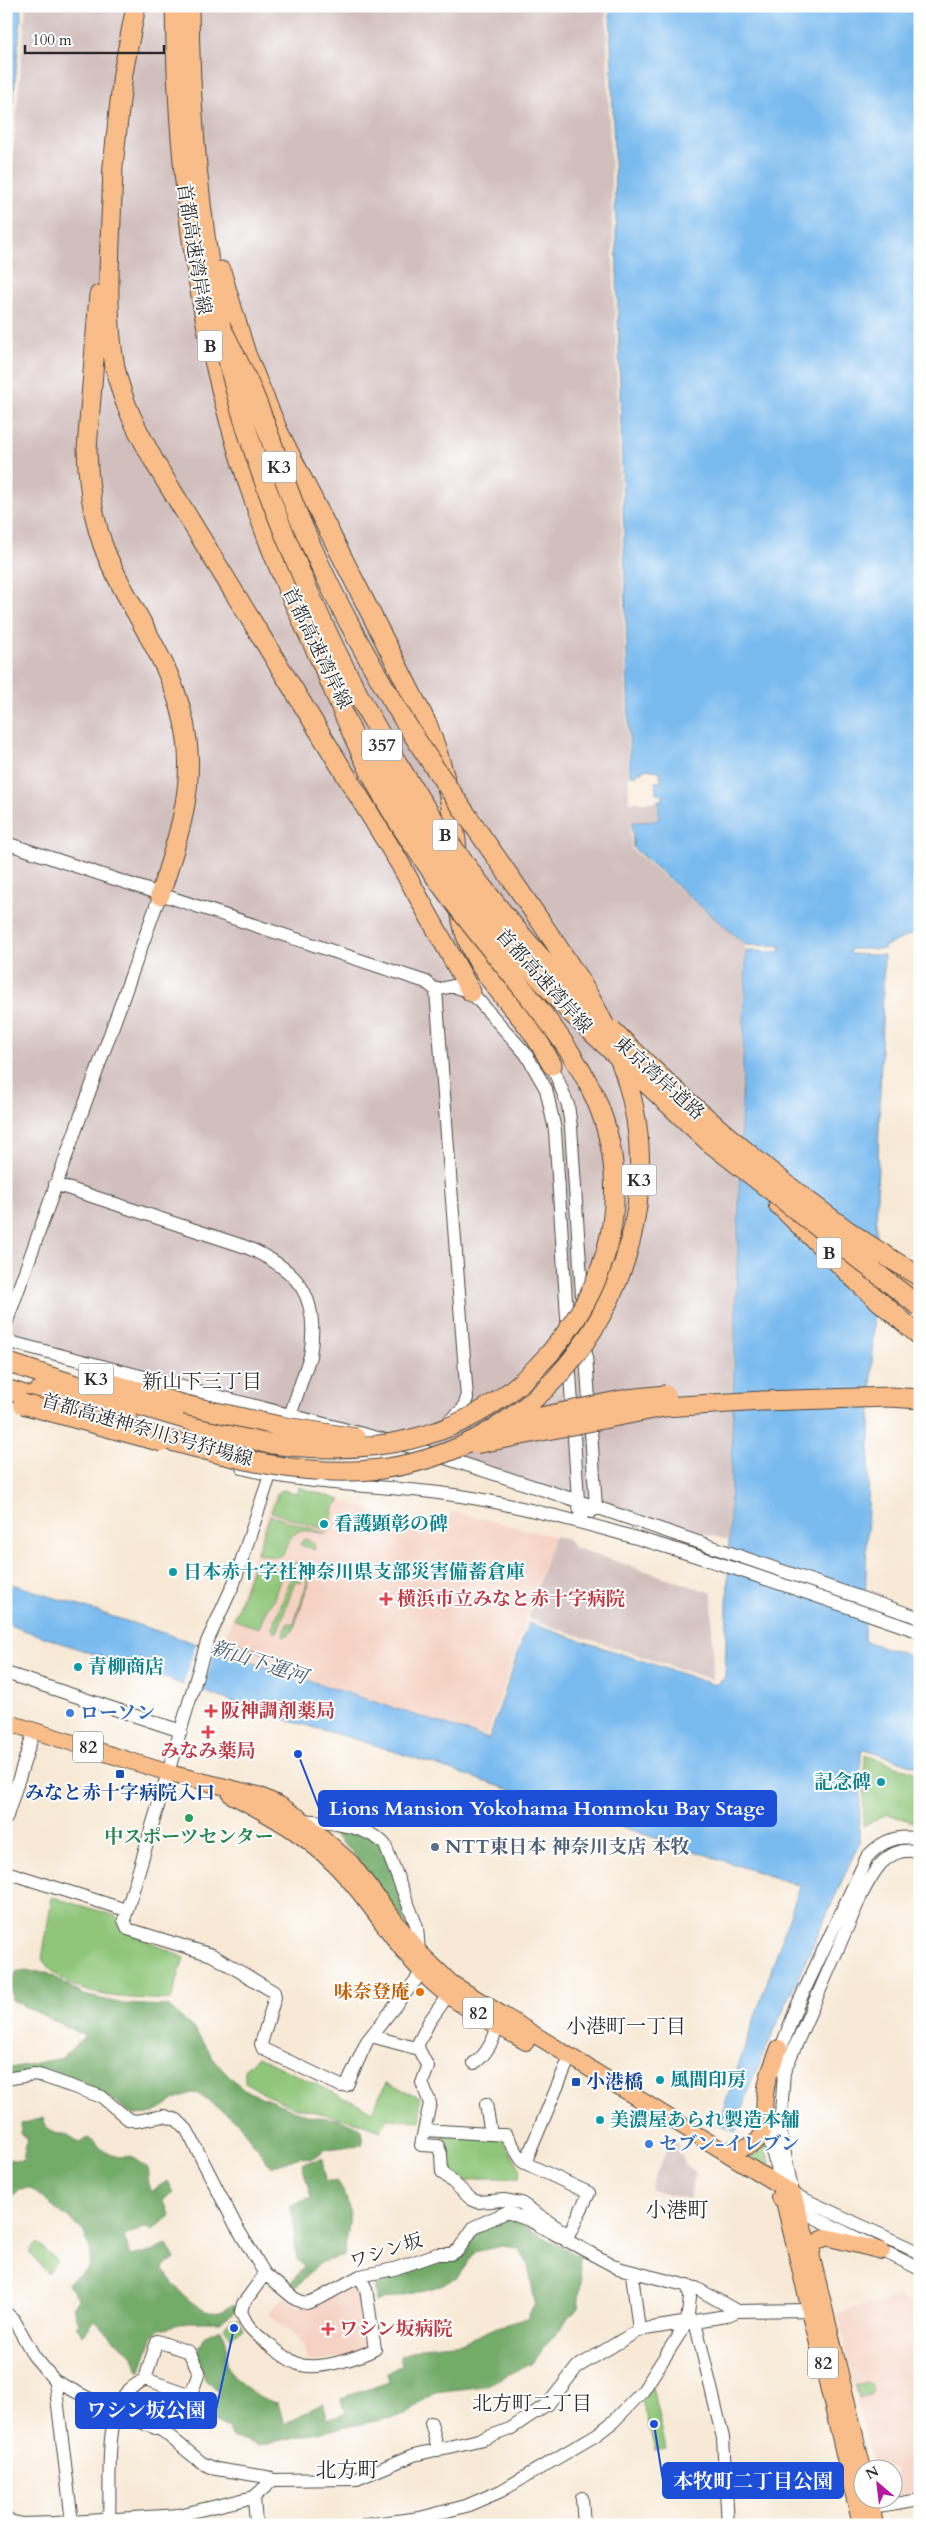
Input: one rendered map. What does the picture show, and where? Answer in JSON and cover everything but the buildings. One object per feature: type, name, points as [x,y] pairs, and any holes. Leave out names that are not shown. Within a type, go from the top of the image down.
[{"type":"highway","points":[[136,6],[123,73],[94,349],[88,471],[94,514],[107,555],[165,666],[179,701],[186,734],[189,762],[186,804],[160,895]]},
{"type":"highway","name":"首都高速湾岸線","points":[[175,6],[178,120],[186,204],[204,318],[216,373],[232,435],[264,531],[324,668],[348,714],[433,845],[494,925],[559,1000],[598,1039],[709,1142],[920,1308]]},
{"type":"highway","name":"首都高速湾岸線","points":[[193,6],[198,128],[213,276],[221,327],[251,443],[264,484],[309,594],[331,642],[371,719],[432,817],[497,904],[584,1004],[701,1112],[920,1289]]},
{"type":"highway","name":"東京湾岸道路","points":[[193,6],[206,202],[222,305],[241,387],[261,456],[289,537],[320,611],[355,682],[401,764],[433,813],[482,881],[520,928],[607,1021],[665,1076],[747,1146],[920,1285]]},
{"type":"highway","name":"東京湾岸道路","points":[[193,6],[193,120],[201,211],[216,307],[236,396],[269,501],[296,572],[330,647],[370,725],[451,850],[522,940],[583,1007],[699,1115],[920,1293]]},
{"type":"highway","points":[[113,165],[110,323],[115,368],[128,410],[158,468],[399,862],[472,992]]},
{"type":"highway","points":[[206,202],[224,284],[234,319],[265,401],[306,488],[428,726],[438,752],[446,776],[454,820],[464,930],[474,957],[529,1027],[552,1065]]},
{"type":"highway","name":"首都高速神奈川3号狩場線","points":[[6,1389],[150,1435],[233,1458],[315,1471],[367,1470],[423,1460],[467,1443],[507,1420],[526,1406],[558,1377],[576,1355],[610,1301],[631,1238],[638,1197],[638,1140],[631,1097],[617,1053],[592,1000],[550,936],[455,800],[402,716],[340,606],[297,513],[253,392],[221,327]]},
{"type":"highway","name":"首都高速神奈川3号狩場線","points":[[6,1362],[127,1402],[265,1443],[355,1449],[402,1443],[462,1422],[500,1398],[546,1358],[581,1309],[606,1253],[615,1198],[614,1161],[600,1105],[582,1069],[551,1024],[443,886],[385,800],[324,668]]},
{"type":"highway","name":"B","points":[[740,1168],[864,1288],[920,1336]]},
{"type":"highway","name":"B","points":[[841,1226],[920,1277]]},
{"type":"highway","name":"K3","points":[[6,1352],[185,1405],[279,1426],[385,1441],[445,1437],[578,1408],[646,1396],[920,1386]]},
{"type":"highway","name":"K3","points":[[6,1372],[130,1413],[203,1433],[265,1443]]},
{"type":"highway","name":"K3","points":[[6,1381],[217,1449],[293,1468]]},
{"type":"highway","name":"K3","points":[[6,1398],[142,1438],[202,1450],[247,1455],[344,1458],[449,1450],[664,1407],[762,1401],[890,1397],[920,1398]]},
{"type":"main road","name":"82","points":[[6,1722],[169,1773],[258,1795],[303,1820],[351,1863],[448,1995],[786,2194],[817,2312],[860,2458]]},
{"type":"main road","name":"82","points":[[209,1784],[277,1819],[304,1836],[327,1856],[423,1962],[460,1988],[724,2151],[786,2194],[798,2211],[811,2254],[817,2312],[861,2525]]},
{"type":"main road","points":[[724,2151],[758,2141],[763,2133],[765,2096],[769,2072],[779,2048]]},
{"type":"main road","points":[[811,2254],[815,2243],[826,2237],[882,2251]]},
{"type":"main road","points":[[872,2508],[875,2525]]},
{"type":"street","points":[[6,843],[426,982],[436,990],[467,1398],[466,1406],[431,1434],[423,1451]]},
{"type":"street","points":[[6,1324],[160,895]]},
{"type":"street","points":[[436,990],[453,986],[472,992],[526,1054],[546,1089],[552,1108],[556,1139],[578,1501],[582,1521]]},
{"type":"street","points":[[552,1065],[566,1098],[571,1127],[596,1507],[582,1521]]},
{"type":"street","points":[[55,1184],[246,1247],[273,1259],[292,1273],[305,1293],[310,1309],[313,1333],[310,1356],[234,1583],[206,1647],[192,1688],[169,1773],[124,1920],[128,1929],[212,1955],[274,1992],[275,1997],[261,2044],[263,2049],[341,2086],[347,2085],[371,2036],[423,1962],[417,1927],[385,1845],[380,1839],[374,1835],[330,1822],[303,1820]]},
{"type":"street","points":[[6,1341],[423,1451],[596,1507],[920,1618]]},
{"type":"street","points":[[6,1393],[270,1475],[487,1500],[582,1521],[726,1566],[920,1632]]},
{"type":"street","points":[[6,1673],[181,1731]]},
{"type":"street","points":[[6,1819],[34,1731]]},
{"type":"street","points":[[920,1839],[906,1837],[889,1840],[868,1857],[796,2006],[779,2048],[770,2097],[772,2146],[786,2194],[920,2253]]},
{"type":"street","points":[[786,2194],[780,2129],[784,2072],[875,1868],[891,1854],[920,1852]]},
{"type":"street","points":[[6,1872],[126,1910]]},
{"type":"street","points":[[448,1995],[428,2022],[417,2046],[428,2067],[422,2083],[430,2103],[421,2145],[438,2146],[442,2154],[442,2172],[471,2199],[478,2202],[504,2200],[521,2203],[567,2238],[632,2274],[688,2285],[707,2293],[738,2311]]},
{"type":"street","points":[[474,2063],[480,2060],[497,2032],[498,2025]]},
{"type":"street","points":[[371,2036],[386,2042],[418,2048]]},
{"type":"street","points":[[525,2163],[566,2066]]},
{"type":"street","name":"ワシン坂","points":[[6,2079],[35,2074],[102,2097],[128,2119],[145,2120],[160,2115],[177,2120],[187,2130],[236,2226],[265,2274],[295,2299],[307,2303],[360,2276],[394,2268],[437,2254],[450,2254],[458,2250],[474,2227],[507,2212],[567,2238]]},
{"type":"street","points":[[486,2104],[491,2134]]},
{"type":"street","points":[[424,2130],[506,2135],[525,2163],[589,2192],[567,2238]]},
{"type":"street","points":[[798,2211],[920,2269]]},
{"type":"street","points":[[265,2274],[243,2304],[241,2312],[248,2326],[271,2345],[298,2364],[307,2366],[358,2358],[376,2349],[366,2289],[360,2276]]},
{"type":"street","points":[[632,2274],[639,2330]]},
{"type":"street","points":[[688,2285],[691,2321],[723,2438],[728,2525]]},
{"type":"street","points":[[6,2313],[14,2320],[34,2356],[55,2381],[115,2412],[163,2431],[195,2459],[211,2467],[268,2477],[273,2480],[357,2479],[414,2455],[482,2439],[521,2423],[549,2403],[576,2367],[639,2330],[726,2316],[738,2311],[817,2312]]},
{"type":"street","points":[[366,2525],[420,2518],[466,2506],[501,2491],[596,2435],[613,2422],[642,2391],[691,2321]]},
{"type":"street","points":[[109,2519],[111,2430],[115,2412],[127,2392],[145,2379],[156,2341],[189,2352],[200,2372],[191,2395],[145,2379]]},
{"type":"street","points":[[55,2381],[72,2522]]},
{"type":"street","points":[[431,2423],[438,2450]]},
{"type":"street","points":[[6,2520],[22,2524],[109,2519],[127,2521],[179,2515],[254,2497],[273,2480]]},
{"type":"street","points":[[254,2497],[256,2525]]},
{"type":"street","points":[[582,2498],[584,2525]]},
{"type":"street","points":[[904,2501],[920,2500]]},
{"type":"shaded area","points":[[26,6],[606,6],[629,802],[657,802],[658,817],[656,820],[630,821],[631,849],[745,944],[728,1540],[578,1501],[6,1338],[6,234]]},
{"type":"shaded area","name":"横浜市立みなと赤十字病院","points":[[299,1487],[443,1534],[451,1511],[555,1537],[543,1564],[488,1738],[217,1650],[228,1630],[274,1494],[282,1490],[297,1492]]},
{"type":"shaded area","points":[[555,1536],[568,1540],[573,1547],[712,1593],[713,1680],[528,1619],[544,1564]]},
{"type":"shaded area","points":[[671,2140],[678,2144],[685,2165],[696,2172],[689,2199],[650,2189]]},
{"type":"shaded area","name":"ワシン坂病院","points":[[355,2288],[363,2291],[372,2346],[358,2355],[307,2363],[305,2345],[268,2313],[284,2296],[298,2307]]},
{"type":"shaded area","points":[[899,2298],[920,2306],[920,2492],[904,2494],[904,2458],[871,2458],[837,2313]]},
{"type":"green space","points":[[299,1487],[341,1500],[334,1508],[329,1531],[271,1512],[278,1493],[282,1490],[297,1493]]},
{"type":"green space","points":[[270,1515],[328,1534],[301,1530],[289,1540],[283,1554],[270,1556],[257,1553]]},
{"type":"green space","points":[[306,1539],[314,1543],[315,1550],[300,1545]]},
{"type":"green space","points":[[254,1561],[283,1571],[273,1601],[266,1610],[259,1628],[234,1620]]},
{"type":"green space","points":[[295,1562],[309,1566],[312,1572],[293,1631],[284,1637],[283,1635],[288,1623],[294,1624],[307,1583],[306,1573],[294,1565]]},
{"type":"green space","points":[[293,1573],[299,1574],[302,1579],[301,1583],[295,1581],[278,1631],[274,1633],[272,1629]]},
{"type":"green space","points":[[233,1642],[282,1658],[239,1646],[238,1648],[231,1646]]},
{"type":"green space","points":[[865,1755],[920,1774],[920,1824],[887,1814],[863,1826]]},
{"type":"green space","points":[[320,1822],[375,1838],[385,1849],[414,1934],[352,1852]]},
{"type":"green space","points":[[52,1897],[116,1916],[122,1928],[184,1958],[171,2000],[117,1997],[100,1994],[83,1990],[68,1983],[54,1973],[42,1959]]},
{"type":"green space","points":[[17,1971],[46,1972],[84,1995],[123,2004],[168,2006],[194,2029],[215,2061],[244,2090],[308,2116],[339,2119],[361,2129],[363,2145],[327,2149],[311,2159],[300,2157],[271,2167],[236,2120],[195,2092],[177,2098],[152,2114],[134,2115],[110,2098],[6,2074],[6,2069],[62,2058],[85,2036],[12,2000],[10,1984]]},
{"type":"green space","points":[[258,2057],[372,2111],[386,2083],[420,2097],[421,2121],[386,2119],[381,2131],[350,2120],[294,2107],[266,2095],[245,2082],[245,2068]]},
{"type":"green space","points":[[43,2118],[48,2130],[59,2135],[68,2135],[79,2142],[88,2138],[111,2155],[130,2156],[147,2168],[152,2191],[167,2181],[173,2193],[163,2200],[171,2216],[152,2230],[147,2227],[124,2236],[130,2256],[156,2251],[167,2244],[175,2259],[163,2268],[179,2291],[194,2304],[211,2311],[220,2311],[234,2304],[238,2309],[219,2322],[187,2322],[161,2329],[152,2338],[141,2370],[138,2370],[132,2355],[95,2321],[82,2335],[76,2326],[79,2323],[72,2307],[79,2299],[67,2283],[88,2269],[91,2252],[83,2230],[30,2188],[20,2189],[6,2203],[6,2159],[23,2161],[27,2137],[21,2135],[20,2124]]},
{"type":"green space","points":[[443,2134],[503,2139],[520,2168],[519,2178],[483,2178],[461,2182],[447,2168]]},
{"type":"green space","points":[[767,2144],[771,2169],[751,2157]]},
{"type":"green space","points":[[322,2158],[325,2181],[336,2181],[347,2199],[349,2226],[344,2256],[319,2263],[296,2287],[291,2282],[304,2267],[297,2260],[291,2205],[311,2198],[302,2164]]},
{"type":"green space","points":[[509,2218],[579,2256],[581,2282],[578,2308],[530,2364],[485,2386],[435,2392],[405,2415],[258,2445],[231,2437],[228,2428],[201,2415],[220,2392],[206,2382],[197,2355],[205,2335],[221,2329],[227,2343],[226,2357],[229,2370],[247,2389],[263,2398],[278,2403],[284,2424],[323,2403],[328,2419],[346,2412],[341,2398],[389,2382],[388,2372],[402,2365],[400,2356],[432,2345],[463,2342],[497,2327],[527,2318],[535,2304],[528,2264],[518,2248],[501,2246],[475,2252],[457,2278],[433,2288],[376,2302],[374,2278],[460,2253],[482,2229]]},
{"type":"green space","points":[[37,2243],[57,2261],[47,2273],[30,2253],[30,2250]]},
{"type":"green space","points":[[232,2319],[239,2319],[243,2329],[231,2337],[224,2327]]},
{"type":"green space","points":[[866,2382],[871,2384],[873,2391],[870,2395],[859,2398],[856,2385]]},
{"type":"green space","points":[[652,2387],[666,2449],[655,2450],[642,2400]]},
{"type":"water","points":[[6,6],[22,6],[6,180]]},
{"type":"water","points":[[610,6],[920,6],[920,930],[884,947],[884,949],[850,949],[850,954],[884,955],[864,1641],[914,1657],[913,1679],[920,1681],[920,1768],[865,1749],[861,1751],[859,1843],[752,2080],[736,2132],[718,2125],[800,1886],[366,1742],[290,1721],[6,1624],[6,1582],[197,1644],[196,1647],[226,1656],[227,1654],[489,1739],[528,1623],[715,1685],[725,1678],[746,951],[780,952],[781,946],[746,945],[633,848],[632,822],[656,821],[659,817],[658,800],[663,800],[663,794],[656,793],[655,782],[661,782],[660,771],[643,769],[642,772],[637,772],[637,775],[630,775]]},
{"type":"pier","points":[[196,1644],[215,1650],[202,1691],[183,1685]]},
{"type":"pier","points":[[508,1675],[488,1738],[478,1734],[487,1736]]},
{"type":"place","name":"看護顕彰の碑","points":[[324,1524]]},
{"type":"place","name":"日本赤十字社神奈川県支部災害備蓄倉庫","points":[[173,1572]]},
{"type":"place","name":"横浜市立みなと赤十字病院","points":[[386,1599]]},
{"type":"place","name":"青柳商店","points":[[78,1667]]},
{"type":"place","name":"阪神調剤薬局","points":[[211,1711]]},
{"type":"place","name":"ローソン","points":[[70,1713]]},
{"type":"place","name":"みなみ薬局","points":[[208,1732]]},
{"type":"place","name":"Lions Mansion Yokohama Honmoku Bay Stage","points":[[298,1754]]},
{"type":"place","name":"みなと赤十字病院入口","points":[[120,1774]]},
{"type":"place","name":"記念碑","points":[[881,1782]]},
{"type":"place","name":"中スポーツセンター","points":[[189,1818]]},
{"type":"place","name":"NTT東日本 神奈川支店 本牧","points":[[435,1847]]},
{"type":"place","name":"味奈登庵","points":[[420,1992]]},
{"type":"place","name":"風間印房","points":[[660,2080]]},
{"type":"place","name":"小港橋","points":[[576,2082]]},
{"type":"place","name":"美濃屋あられ製造本舗","points":[[600,2120]]},
{"type":"place","name":"セブン-イレブン","points":[[649,2144]]},
{"type":"place","name":"ワシン坂公園","points":[[234,2328]]},
{"type":"place","name":"ワシン坂病院","points":[[328,2329]]},
{"type":"place","name":"本牧町二丁目公園","points":[[654,2424]]},
{"type":"district","name":"新山下三丁目","points":[[202,1381]]},
{"type":"district","name":"小港町一丁目","points":[[626,2026]]},
{"type":"district","name":"小港町","points":[[677,2210]]},
{"type":"district","name":"北方町二丁目","points":[[532,2403]]},
{"type":"district","name":"北方町","points":[[347,2470]]},
{"type":"water label","name":"新山下運河","points":[[259,1662]]}]
